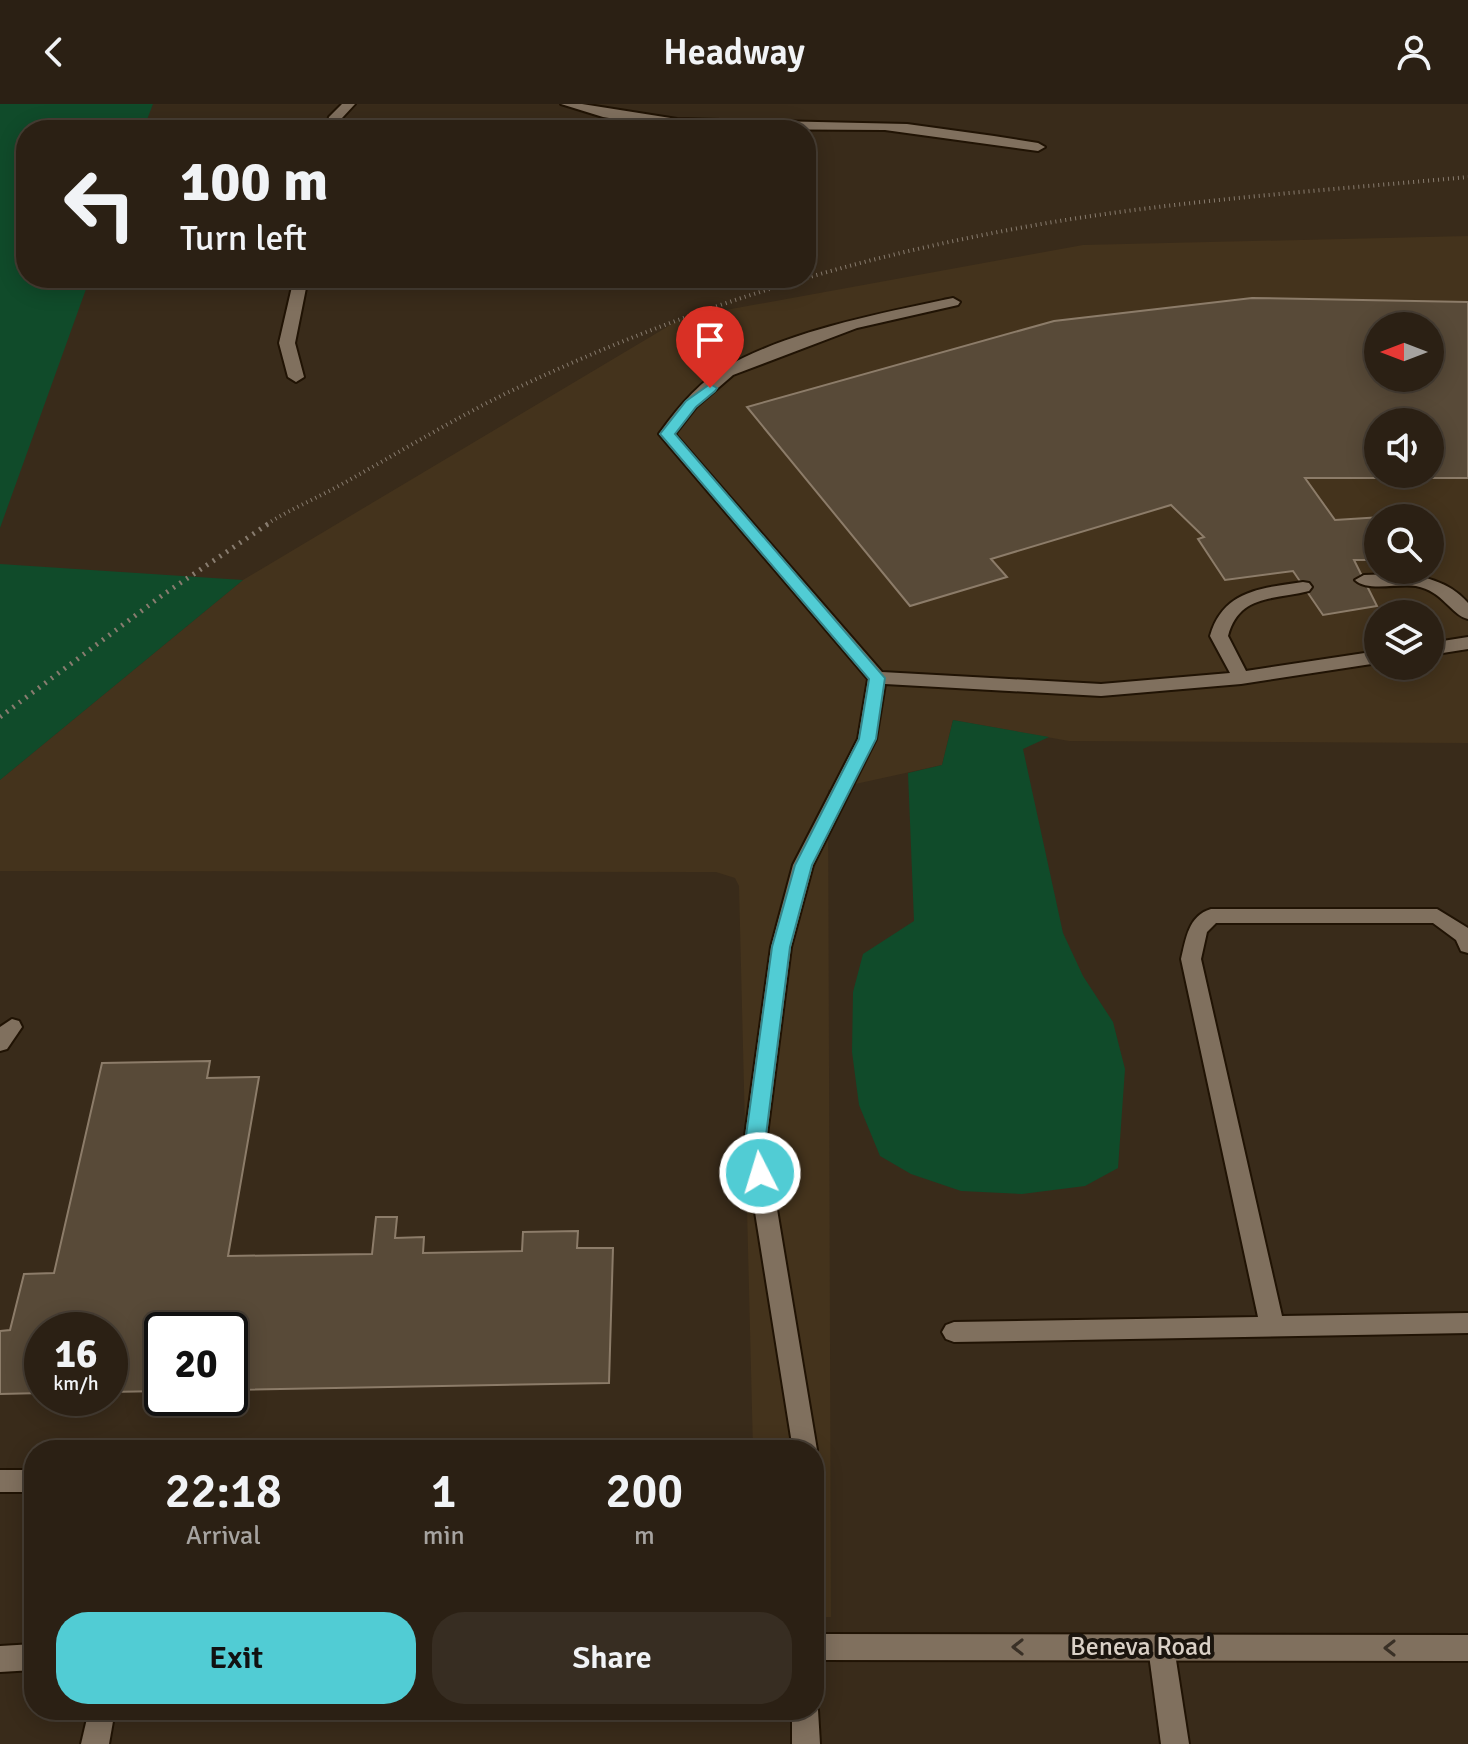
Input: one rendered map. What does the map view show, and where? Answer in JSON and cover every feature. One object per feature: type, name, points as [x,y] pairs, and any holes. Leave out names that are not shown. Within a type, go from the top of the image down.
[{"type":"street","points":[[335,120],[349,104]]},
{"type":"street","points":[[567,104],[651,120]]},
{"type":"street","points":[[816,125],[866,125],[956,132],[1038,147]]},
{"type":"street","points":[[296,377],[287,343],[299,288]]},
{"type":"street","points":[[953,302],[853,324],[728,372],[691,404],[667,434],[877,678],[1101,690],[1241,678],[1364,659]]},
{"type":"street","points":[[1429,584],[1446,591],[1468,614]]},
{"type":"street","points":[[1241,678],[1219,636],[1225,616],[1240,604],[1270,593],[1303,587]]},
{"type":"street","points":[[1444,647],[1468,643]]},
{"type":"street","points":[[803,1440],[755,1143],[781,947],[803,865],[867,739],[877,678]]},
{"type":"street","points":[[1272,1326],[1191,959],[1198,929],[1211,916],[1437,916],[1465,936],[1468,946]]},
{"type":"street","points":[[954,1332],[1468,1323]]},
{"type":"street","points":[[0,1481],[24,1481]]},
{"type":"street","name":"Beneva Road","points":[[824,1647],[1468,1648]]},
{"type":"street","points":[[1161,1647],[1175,1744]]},
{"type":"street","points":[[0,1659],[24,1658]]},
{"type":"street","points":[[95,1744],[100,1720]]},
{"type":"street","points":[[805,1720],[806,1744]]},
{"type":"shaded area","points":[[1468,236],[1468,743],[1069,741],[953,720],[942,765],[828,790],[831,1617],[824,1617],[824,1440],[753,1440],[739,886],[735,878],[716,872],[0,871],[0,780],[243,580],[682,318],[1083,245]]},
{"type":"green space","points":[[0,104],[153,104],[147,120],[16,120],[16,288],[86,288],[0,528]]},
{"type":"green space","points":[[0,564],[243,580],[0,780]]},
{"type":"green space","points":[[953,720],[1049,737],[1023,749],[1063,933],[1083,976],[1113,1022],[1125,1069],[1118,1168],[1085,1186],[1022,1194],[961,1191],[911,1174],[880,1156],[859,1105],[852,1052],[853,992],[863,954],[914,921],[908,773],[942,765]]},
{"type":"building","points":[[1252,298],[1468,302],[1468,478],[1444,478],[1444,408],[1364,408],[1364,478],[1305,478],[1335,520],[1364,518],[1364,560],[1354,560],[1374,600],[1364,600],[1364,608],[1323,615],[1293,571],[1225,580],[1198,539],[1204,537],[1171,505],[991,559],[1007,577],[910,606],[747,407],[1054,321]]},
{"type":"building","points":[[210,1061],[207,1078],[259,1077],[228,1256],[372,1254],[376,1217],[397,1217],[395,1238],[424,1237],[423,1253],[522,1251],[523,1232],[578,1231],[577,1248],[613,1248],[609,1383],[248,1390],[248,1312],[144,1312],[144,1391],[128,1392],[128,1312],[24,1312],[24,1393],[0,1394],[0,1331],[10,1330],[24,1274],[54,1273],[102,1063]]},
{"type":"route","points":[[710,388],[691,404],[667,434],[877,678],[867,739],[803,865],[781,947],[755,1143],[760,1173]]}]
